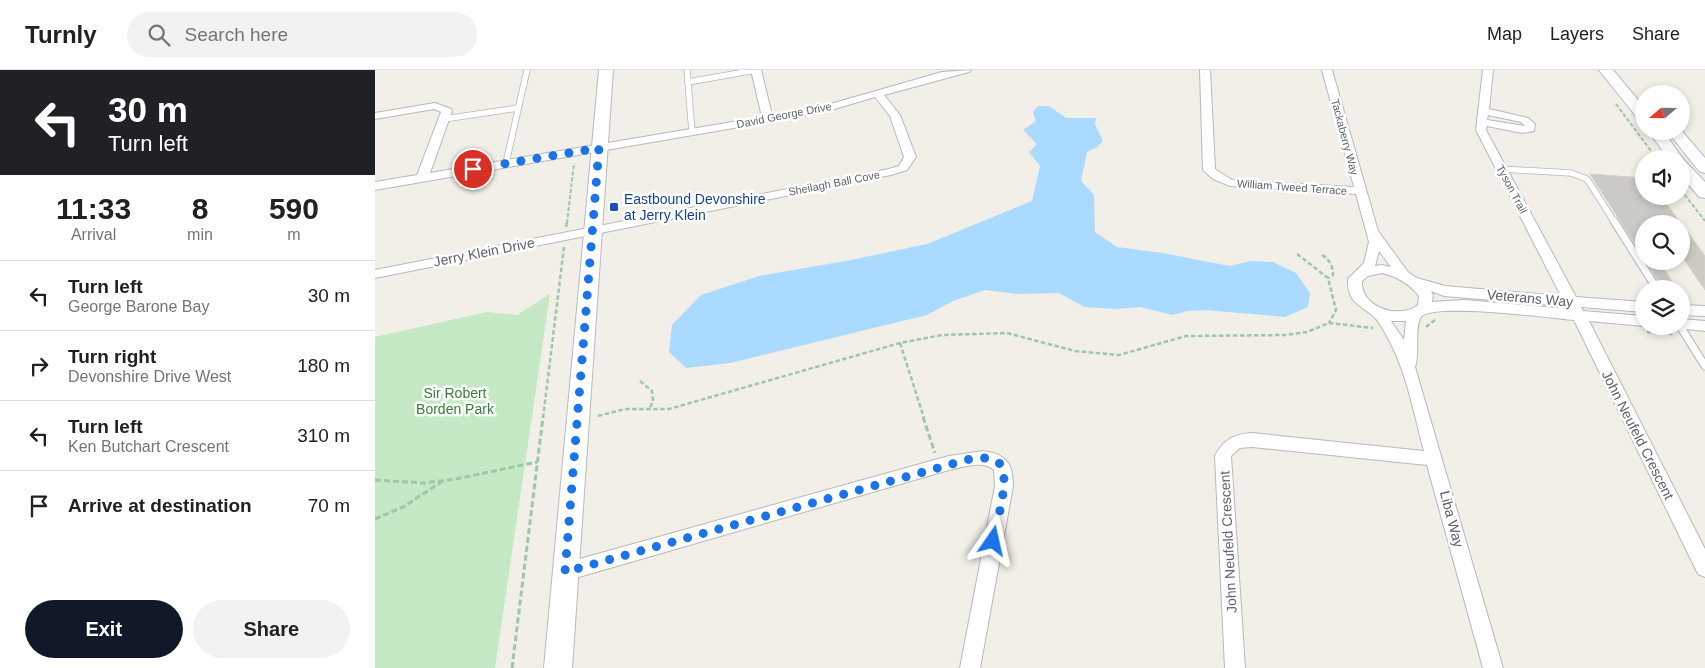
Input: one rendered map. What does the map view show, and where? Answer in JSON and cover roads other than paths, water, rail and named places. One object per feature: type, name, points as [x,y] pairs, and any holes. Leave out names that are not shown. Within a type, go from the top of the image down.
[{"type":"street","points":[[558,668],[594,230],[605,70]]},
{"type":"street","points":[[756,70],[767,118]]},
{"type":"street","name":"David George Drive","points":[[375,186],[821,110],[965,70]]},
{"type":"street","name":"William Tweed Terrace","points":[[1205,70],[1209,170],[1217,178],[1231,183],[1360,192]]},
{"type":"street","name":"Tackaberry Way","points":[[1327,70],[1373,233]]},
{"type":"street","name":"Tyson Trail","points":[[1486,70],[1481,130],[1575,308]]},
{"type":"street","points":[[1606,70],[1635,106]]},
{"type":"street","points":[[1623,70],[1636,85]]},
{"type":"street","name":"Sheilagh Ball Cove","points":[[594,230],[891,172],[903,168],[910,157],[895,115],[877,93]]},
{"type":"street","points":[[375,116],[435,106],[447,111],[422,178]]},
{"type":"street","points":[[1662,140],[1670,150]]},
{"type":"street","points":[[1682,140],[1705,167]]},
{"type":"street","points":[[1690,175],[1705,193]]},
{"type":"street","name":"Jerry Klein Drive","points":[[375,274],[594,230]]},
{"type":"street","points":[[1364,272],[1381,269],[1402,273],[1417,282],[1426,295],[1420,311],[1398,317],[1378,312],[1363,302],[1354,291],[1355,279],[1364,272],[1371,262],[1374,248],[1373,233]]},
{"type":"street","points":[[1373,233],[1402,273]]},
{"type":"street","name":"Veterans Way","points":[[1417,282],[1444,291],[1575,308],[1635,323]]},
{"type":"street","name":"Veterans Way","points":[[1420,311],[1464,305],[1575,308],[1635,307]]},
{"type":"street","name":"John Neufeld Crescent","points":[[1575,308],[1705,568]]},
{"type":"street","points":[[1690,310],[1705,311]]},
{"type":"street","name":"Liba Way","points":[[1409,370],[1411,331],[1420,311]]},
{"type":"street","name":"Liba Way","points":[[1378,312],[1390,329],[1409,370],[1493,668]]},
{"type":"street","points":[[1690,327],[1705,326]]},
{"type":"street","name":"John Neufeld Crescent","points":[[1235,668],[1223,456],[1230,446],[1243,440],[1252,440],[1435,459]]},
{"type":"street","points":[[565,572],[939,467],[970,459],[988,458],[1000,464],[1004,473],[1004,486],[970,668]]},
{"type":"lane","points":[[506,163],[527,70]]},
{"type":"lane","points":[[687,70],[692,132]]},
{"type":"lane","points":[[687,82],[756,70]]},
{"type":"lane","points":[[444,119],[519,108]]},
{"type":"lane","points":[[1502,169],[1571,173],[1587,180],[1651,280]]},
{"type":"lane","points":[[1686,335],[1705,366]]},
{"type":"water","points":[[1038,106],[1049,106],[1066,118],[1096,118],[1095,124],[1103,141],[1097,147],[1087,152],[1081,181],[1094,195],[1095,232],[1117,247],[1162,253],[1230,266],[1250,261],[1273,262],[1296,273],[1310,293],[1308,307],[1285,317],[1206,310],[1187,311],[1173,315],[1140,307],[1116,309],[1084,307],[1059,293],[1018,294],[985,290],[953,301],[927,315],[730,363],[686,368],[669,352],[672,325],[701,295],[759,276],[927,244],[1032,201],[1040,166],[1029,152],[1037,144],[1023,130],[1036,121],[1033,112]]},
{"type":"place","name":"Eastbound Devonshire at Jerry Klein","points":[[614,207]]},
{"type":"park label","name":"Sir Robert Borden Park","points":[[455,402]]}]
